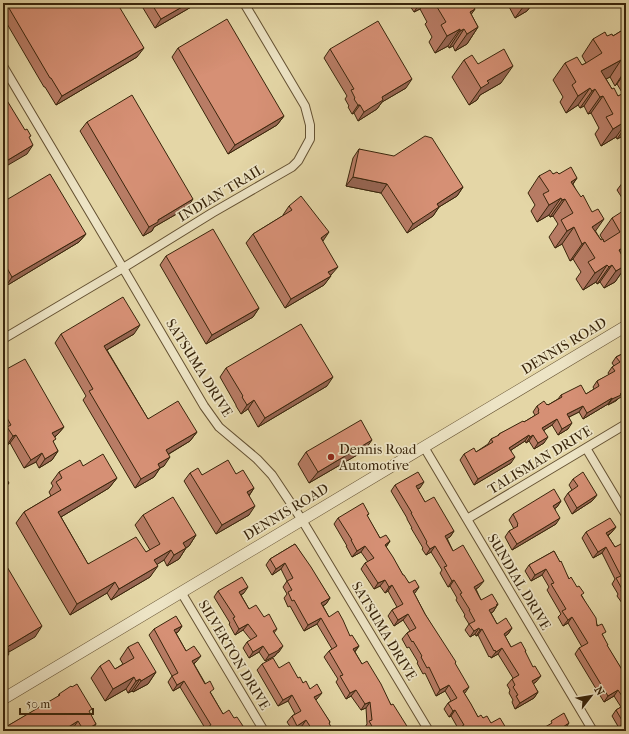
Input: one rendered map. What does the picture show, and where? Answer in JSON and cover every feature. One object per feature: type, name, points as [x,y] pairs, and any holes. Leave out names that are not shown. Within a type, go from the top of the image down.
[{"type":"street","name":"INDIAN TRAIL","points":[[3,339],[212,213],[292,167],[298,161],[310,139],[310,124],[305,106],[244,3]]},
{"type":"street","name":"SATSUMA DRIVE","points":[[3,66],[204,406],[220,427],[257,459],[272,475],[302,520],[429,731]]},
{"type":"street","name":"DENNIS ROAD","points":[[3,699],[626,326]]},
{"type":"street","name":"TALISMAN DRIVE","points":[[467,519],[626,424]]},
{"type":"street","name":"SUNDIAL DRIVE","points":[[424,447],[593,731]]},
{"type":"street","points":[[586,448],[626,515]]},
{"type":"street","name":"SILVERTON DRIVE","points":[[181,592],[264,731]]},
{"type":"building","points":[[6,3],[117,3],[144,48],[62,96]]},
{"type":"building","points":[[151,3],[189,3],[161,19]]},
{"type":"building","points":[[437,3],[471,3],[475,9],[470,12],[478,27],[467,34],[464,29],[460,31],[460,29],[447,36],[441,25],[446,22],[437,7],[439,6]]},
{"type":"building","points":[[227,19],[284,116],[235,145],[178,48]]},
{"type":"building","points":[[378,21],[412,79],[382,97],[383,100],[364,112],[354,99],[355,98],[351,90],[354,89],[330,49]]},
{"type":"building","points":[[626,28],[626,68],[621,60],[601,71],[618,96],[626,92],[626,121],[613,129],[606,117],[613,114],[603,96],[600,97],[595,89],[592,91],[590,88],[578,96],[572,85],[576,82],[565,63],[577,57],[582,65],[586,63],[602,53],[593,39],[605,32],[607,36],[612,34],[613,36]]},
{"type":"building","points":[[504,49],[513,66],[487,81],[489,83],[481,88],[464,60],[472,55],[478,64]]},
{"type":"building","points":[[3,94],[25,130],[27,129],[31,136],[29,137],[33,145],[3,163]]},
{"type":"building","points":[[132,95],[193,199],[149,227],[87,122]]},
{"type":"building","points":[[425,136],[432,138],[463,187],[437,204],[439,207],[413,224],[387,184],[353,177],[359,149],[394,156]]},
{"type":"building","points":[[571,167],[577,178],[571,182],[581,197],[583,195],[592,212],[598,209],[604,219],[592,227],[601,240],[603,239],[604,242],[620,232],[612,218],[623,211],[626,216],[626,246],[619,250],[626,265],[616,271],[612,265],[609,267],[607,265],[595,273],[588,262],[595,258],[585,242],[582,244],[574,227],[567,231],[561,220],[573,213],[565,199],[562,200],[561,198],[549,205],[543,194],[549,191],[539,176],[550,170],[553,174],[557,172],[559,174]]},
{"type":"building","points":[[50,174],[86,234],[12,277],[3,261],[3,202]]},
{"type":"building","points":[[301,196],[329,232],[321,238],[338,267],[328,272],[331,276],[291,299],[253,234],[292,210],[289,206]]},
{"type":"building","points":[[213,229],[259,308],[212,335],[166,256]]},
{"type":"building","points":[[123,297],[140,325],[104,346],[148,419],[178,401],[197,432],[166,450],[170,457],[158,464],[160,468],[141,479],[89,391],[93,389],[61,334]]},
{"type":"building","points":[[301,324],[333,377],[265,418],[254,400],[247,405],[226,368]]},
{"type":"building","points":[[626,352],[626,390],[620,394],[621,395],[612,398],[587,413],[583,406],[567,414],[572,423],[562,429],[557,419],[542,428],[548,437],[538,443],[533,435],[530,437],[529,435],[509,448],[515,457],[478,479],[464,454],[474,448],[476,452],[493,442],[491,439],[499,434],[539,413],[537,406],[544,401],[548,405],[562,397],[561,395],[581,385],[586,394],[599,386],[597,381],[615,371],[612,367],[620,362],[616,357]]},
{"type":"building","points":[[25,359],[64,427],[52,433],[56,439],[53,441],[58,451],[45,459],[42,453],[31,460],[16,435],[13,436],[7,427],[11,425],[3,411],[3,371]]},
{"type":"building","points":[[361,420],[372,440],[318,472],[306,452]]},
{"type":"building","points":[[103,454],[117,478],[58,512],[88,564],[136,537],[146,552],[160,544],[143,515],[173,497],[196,535],[183,543],[186,548],[174,555],[171,550],[154,560],[158,566],[119,589],[115,582],[77,604],[24,512],[61,490],[56,482],[62,478],[59,472],[80,460],[83,466]]},
{"type":"building","points":[[228,460],[236,474],[243,470],[254,488],[247,492],[255,506],[222,525],[190,473],[198,468],[202,475]]},
{"type":"building","points":[[418,472],[424,482],[416,486],[425,502],[434,497],[454,531],[445,536],[453,551],[463,545],[484,581],[474,587],[481,600],[492,594],[498,604],[489,610],[497,624],[506,618],[512,628],[504,634],[511,647],[521,642],[533,667],[535,666],[541,676],[532,681],[538,692],[520,703],[516,696],[518,695],[513,687],[515,685],[512,679],[519,675],[502,648],[496,652],[495,650],[494,651],[482,629],[480,630],[479,628],[474,631],[469,624],[475,621],[460,594],[462,593],[454,580],[452,581],[444,567],[447,566],[435,546],[430,549],[426,543],[427,542],[412,513],[395,485]]},
{"type":"building","points":[[583,472],[597,495],[577,508],[568,493],[578,486],[573,479]]},
{"type":"building","points":[[3,473],[9,483],[3,486]]},
{"type":"building","points":[[554,489],[561,501],[553,506],[560,518],[517,544],[509,531],[518,526],[513,514]]},
{"type":"building","points":[[363,503],[369,514],[367,515],[380,538],[386,535],[390,541],[385,545],[403,575],[409,583],[415,580],[419,587],[413,591],[425,614],[456,662],[455,663],[469,687],[463,691],[478,717],[481,715],[483,718],[487,716],[491,723],[500,718],[506,728],[500,731],[465,731],[462,726],[464,725],[455,710],[453,711],[448,703],[457,698],[449,685],[440,690],[429,667],[427,668],[421,657],[422,656],[407,633],[416,628],[408,614],[398,620],[392,610],[403,604],[392,585],[389,587],[385,580],[378,583],[365,563],[374,558],[365,546],[357,551],[338,518]]},
{"type":"building","points":[[610,518],[616,527],[606,533],[615,547],[625,542],[626,544],[626,597],[616,578],[621,576],[606,547],[598,552],[586,532]]},
{"type":"building","points":[[295,544],[330,598],[321,603],[329,617],[338,611],[350,636],[352,635],[359,646],[353,649],[362,664],[367,661],[381,684],[391,705],[393,704],[410,731],[377,731],[375,727],[373,728],[369,721],[372,720],[370,702],[365,704],[356,690],[350,693],[340,676],[343,675],[329,651],[337,646],[321,618],[308,625],[294,600],[292,601],[288,592],[292,590],[287,581],[293,578],[285,563],[276,569],[270,559]]},
{"type":"building","points":[[554,551],[560,562],[561,561],[569,579],[571,577],[577,587],[579,586],[584,593],[581,595],[596,618],[597,626],[602,624],[606,632],[602,634],[607,645],[624,673],[626,672],[626,702],[618,690],[608,696],[579,648],[588,643],[572,617],[568,620],[562,611],[566,609],[551,584],[554,583],[546,569],[535,575],[529,565]]},
{"type":"building","points":[[3,560],[42,626],[7,647],[9,654],[3,658]]},
{"type":"building","points":[[242,577],[248,587],[239,592],[249,609],[256,605],[264,617],[269,614],[277,629],[273,631],[283,646],[279,650],[269,655],[263,646],[253,652],[247,642],[257,636],[248,624],[239,629],[233,618],[235,617],[218,591]]},
{"type":"building","points":[[176,616],[182,626],[174,630],[186,651],[194,646],[201,656],[192,661],[205,684],[210,681],[214,689],[210,692],[223,714],[229,710],[234,718],[237,717],[243,726],[235,731],[201,731],[211,725],[184,681],[177,685],[172,676],[178,673],[154,629]]},
{"type":"building","points":[[138,642],[156,672],[141,681],[140,679],[136,681],[134,677],[113,689],[100,666],[109,660],[115,669],[134,658],[128,647]]},
{"type":"building","points":[[273,658],[279,668],[289,662],[298,678],[300,677],[303,683],[306,681],[310,689],[317,684],[322,693],[314,697],[330,722],[329,723],[333,731],[313,731],[306,720],[297,726],[292,716],[301,711],[292,695],[283,700],[262,664]]},
{"type":"building","points":[[77,684],[92,709],[89,711],[96,724],[84,731],[78,721],[62,731],[3,731],[3,727],[4,728],[60,695],[59,694],[71,686],[72,687]]},
{"type":"building","points":[[626,704],[626,720],[623,722],[616,710]]},
{"type":"building","points":[[564,713],[569,723],[560,729],[562,731],[540,731],[552,723],[551,721]]},
{"type":"place","name":"Dennis Road Automotive","points":[[331,457]]}]
